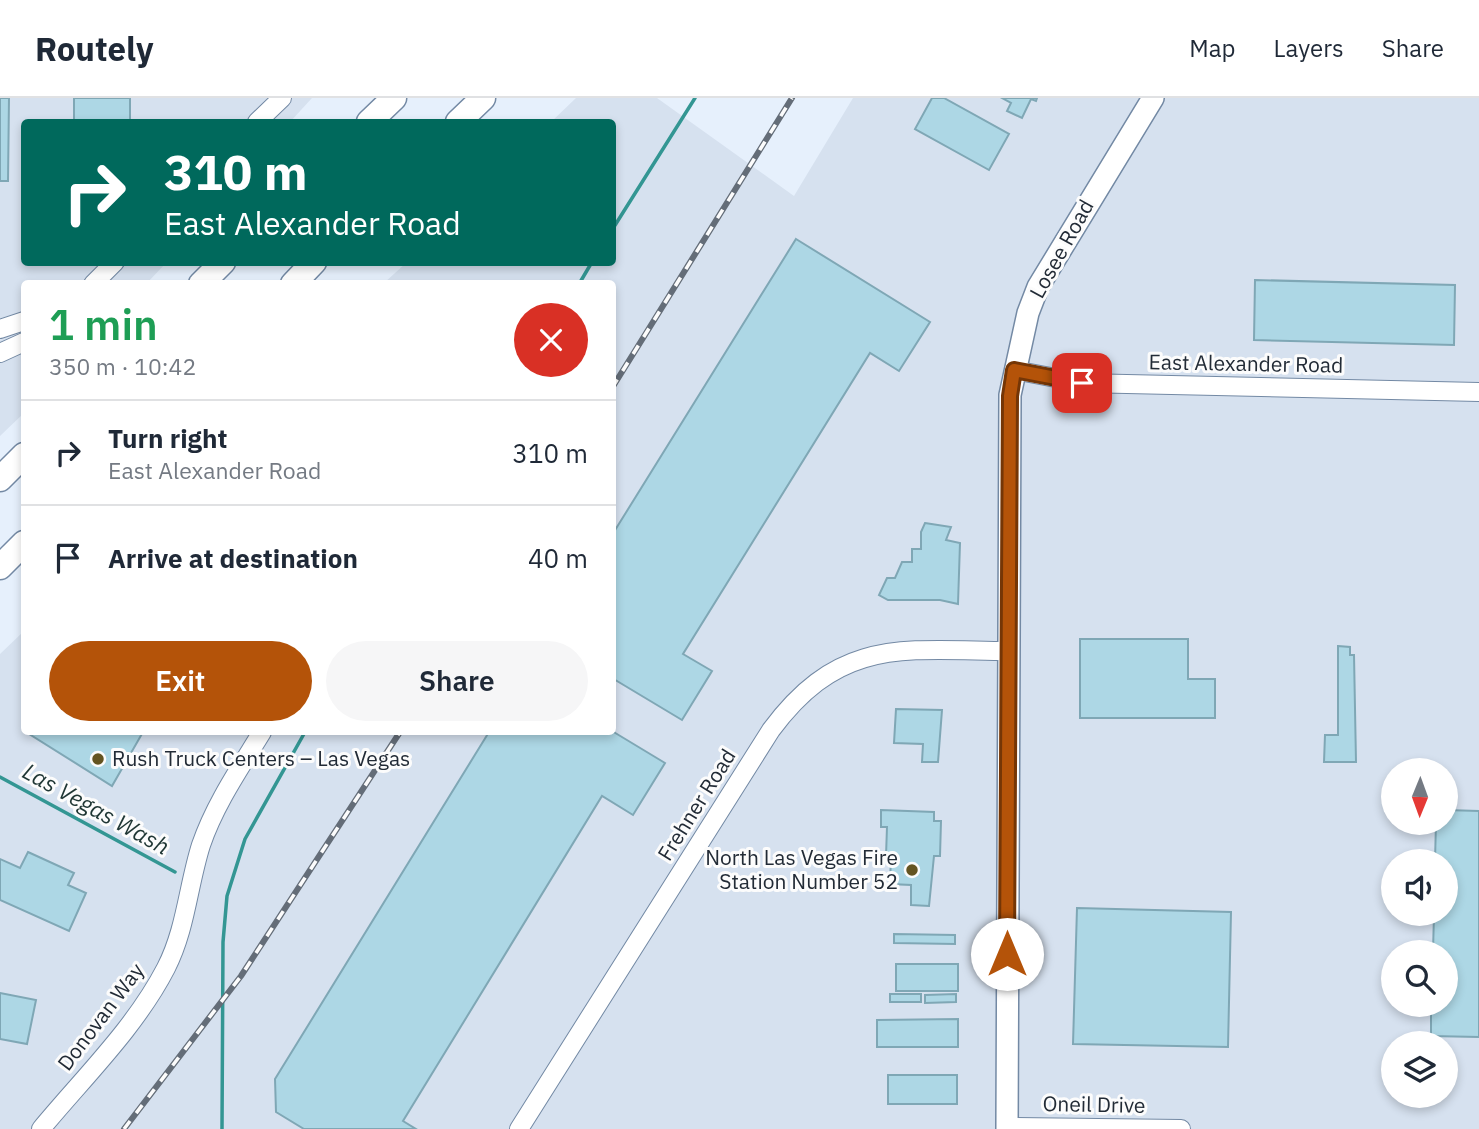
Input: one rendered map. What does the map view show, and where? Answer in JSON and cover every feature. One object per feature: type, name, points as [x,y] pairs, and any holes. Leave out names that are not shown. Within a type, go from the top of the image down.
[{"type":"highway","points":[[372,119],[394,98]]},
{"type":"highway","points":[[461,119],[483,98]]},
{"type":"highway","points":[[205,280],[219,266]]},
{"type":"highway","points":[[297,280],[310,266]]},
{"type":"highway","points":[[0,479],[21,458]]},
{"type":"highway","points":[[0,567],[21,546]]},
{"type":"main road","name":"Losee Road","points":[[1007,1128],[1009,410],[1014,370],[1028,313],[1038,287],[1153,98]]},
{"type":"street","points":[[260,119],[282,98]]},
{"type":"street","points":[[97,280],[111,266]]},
{"type":"street","points":[[0,329],[21,322]]},
{"type":"street","points":[[0,353],[21,343]]},
{"type":"street","name":"East Alexander Road","points":[[1014,370],[1082,383],[1479,392]]},
{"type":"street","name":"Frehner Road","points":[[519,1129],[771,730],[801,693],[842,664],[878,653],[1008,651]]},
{"type":"street","name":"Donovan Way","points":[[41,1129],[135,1017],[166,968],[184,921],[208,827],[260,735]]},
{"type":"street","name":"Oneil Drive","points":[[1007,1128],[1181,1129]]},
{"type":"shaded area","points":[[0,98],[312,98],[293,119],[21,119],[21,266],[163,266],[150,280],[21,280],[21,416],[0,436]]},
{"type":"shaded area","points":[[576,98],[657,98],[794,196],[853,98],[1479,98],[1479,1129],[0,1129],[0,654],[21,634],[21,735],[616,735],[616,280],[387,280],[403,266],[616,266],[616,119],[554,119]]},
{"type":"building","points":[[0,98],[9,98],[8,181],[0,181]]},
{"type":"building","points":[[74,98],[130,98],[130,119],[74,119]]},
{"type":"building","points":[[932,98],[944,98],[1009,134],[989,170],[915,129]]},
{"type":"building","points":[[1002,98],[1037,98],[1036,101],[1031,99],[1022,118],[1007,111],[1011,103]]},
{"type":"building","points":[[796,239],[930,322],[899,371],[870,353],[683,654],[712,671],[682,720],[616,680],[616,529]]},
{"type":"building","points":[[1255,280],[1455,285],[1454,345],[1254,340]]},
{"type":"building","points":[[925,523],[951,527],[946,540],[960,543],[958,604],[940,600],[888,600],[879,595],[887,578],[895,578],[902,562],[912,562],[912,549],[921,549],[921,532]]},
{"type":"building","points":[[1080,639],[1188,639],[1188,679],[1215,679],[1215,718],[1080,718]]},
{"type":"building","points":[[1338,646],[1350,647],[1350,655],[1354,655],[1356,762],[1324,762],[1325,735],[1338,735]]},
{"type":"building","points":[[896,709],[942,710],[938,762],[922,762],[923,744],[894,743]]},
{"type":"building","points":[[616,733],[665,763],[633,815],[602,796],[403,1121],[416,1129],[304,1129],[276,1112],[275,1079],[487,735]]},
{"type":"building","name":"Rush Truck Centers – Las Vegas","points":[[31,735],[141,735],[112,786]]},
{"type":"building","name":"North Las Vegas Fire Station Number 52","points":[[881,810],[934,812],[934,821],[941,821],[940,856],[934,856],[929,906],[911,905],[911,885],[890,884],[891,856],[886,856],[887,827],[881,827]]},
{"type":"building","points":[[1458,810],[1479,811],[1479,1037],[1458,1037],[1458,1031],[1431,1031],[1431,1017],[1458,1017],[1458,940],[1433,940],[1434,926],[1458,926],[1458,849],[1435,849],[1436,835],[1458,835]]},
{"type":"building","points":[[28,852],[74,873],[68,885],[86,893],[69,931],[0,900],[0,859],[20,868]]},
{"type":"building","points":[[1077,908],[1231,912],[1228,1047],[1073,1044]]},
{"type":"building","points":[[894,934],[955,935],[955,944],[894,943]]},
{"type":"building","points":[[896,964],[958,964],[958,991],[896,991]]},
{"type":"building","points":[[0,993],[36,1000],[27,1044],[0,1039]]},
{"type":"building","points":[[890,994],[921,994],[921,1002],[890,1002]]},
{"type":"building","points":[[956,994],[956,1002],[925,1003],[925,995]]},
{"type":"building","points":[[958,1019],[958,1047],[877,1047],[877,1020]]},
{"type":"building","points":[[888,1075],[957,1075],[957,1104],[888,1104]]},
{"type":"waterway","points":[[616,224],[695,98]]},
{"type":"waterway","points":[[581,280],[590,266]]},
{"type":"waterway","points":[[222,1129],[223,942],[227,896],[245,839],[303,735]]},
{"type":"waterway","name":"Las Vegas Wash","points":[[0,777],[175,872]]},
{"type":"railway","points":[[616,382],[792,98]]},
{"type":"railway","points":[[124,1129],[241,976],[398,735]]},
{"type":"place","name":"Rush Truck Centers – Las Vegas","points":[[98,759]]},
{"type":"place","name":"North Las Vegas Fire Station Number 52","points":[[912,870]]},
{"type":"route","points":[[1007,954],[1010,396],[1014,370],[1082,383]]}]
